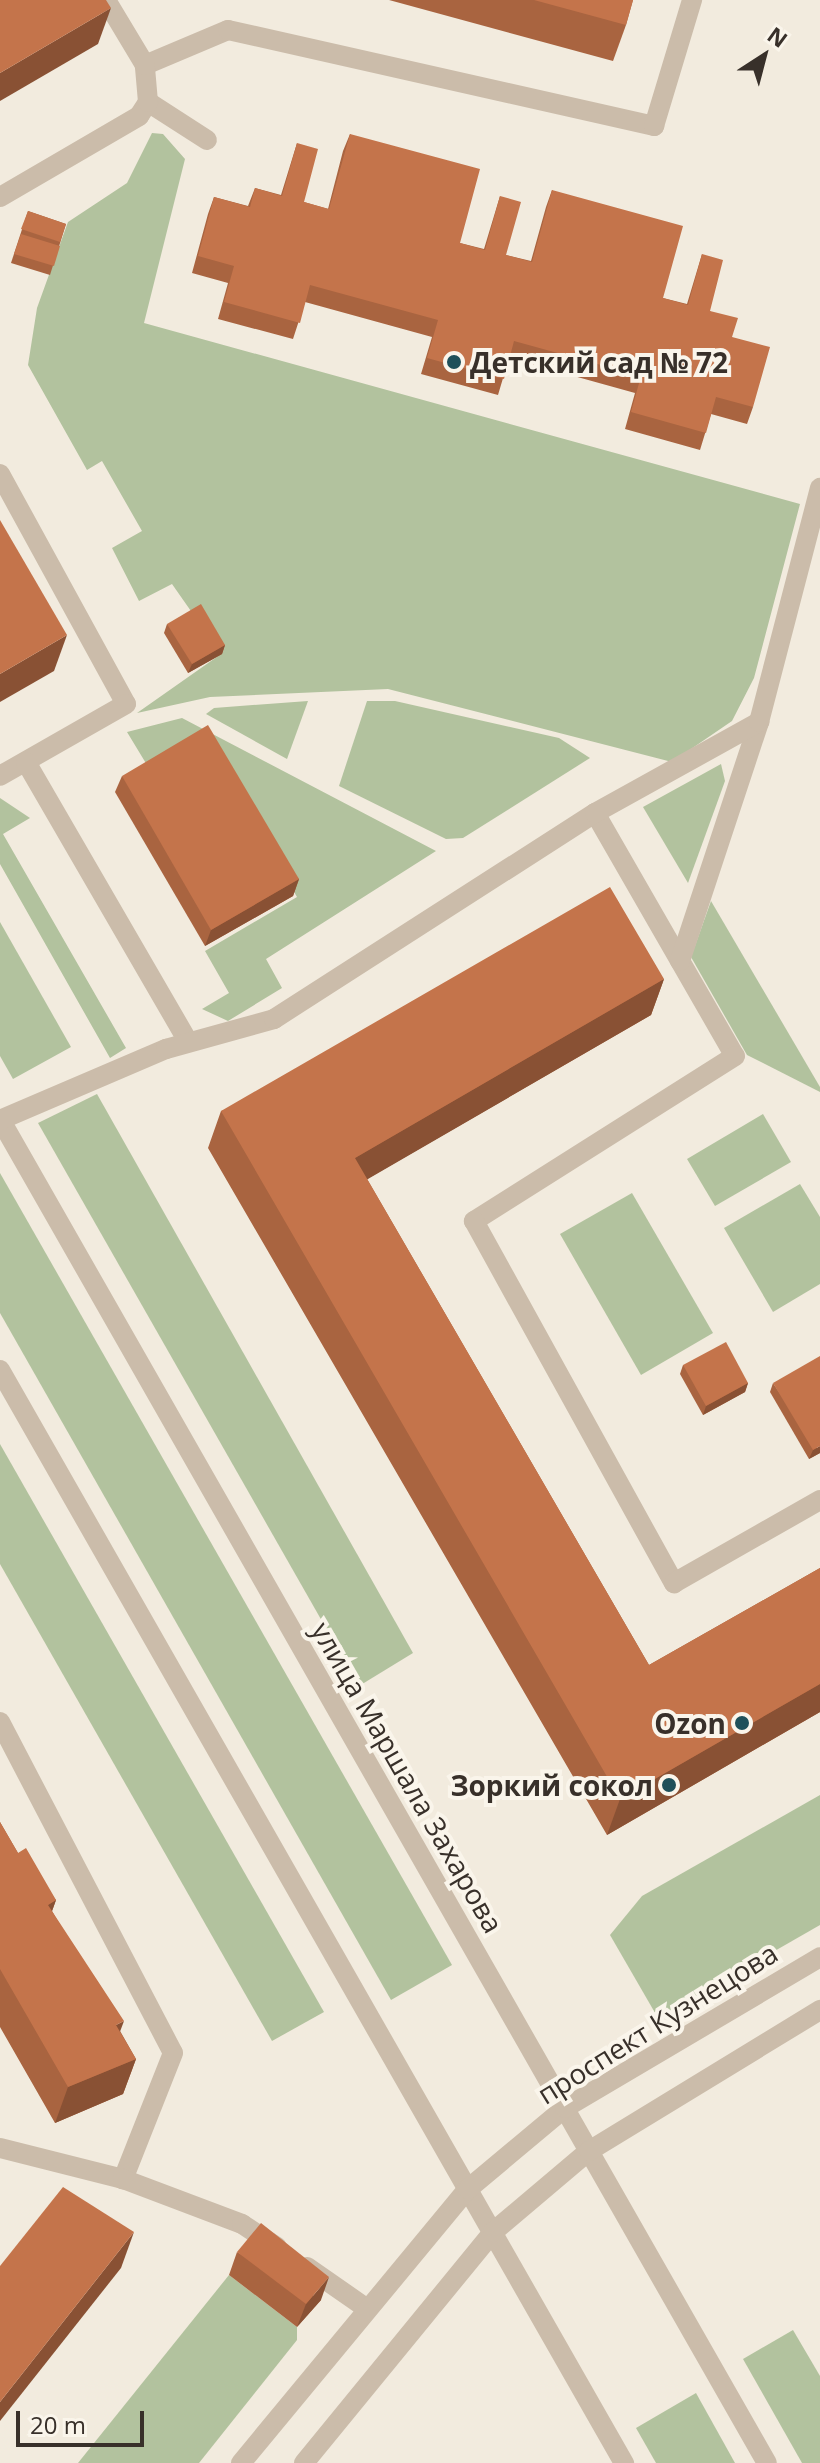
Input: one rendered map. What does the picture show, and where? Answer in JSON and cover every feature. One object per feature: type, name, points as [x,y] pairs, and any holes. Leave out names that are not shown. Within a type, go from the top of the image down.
[{"type":"street","points":[[0,197],[139,116],[148,102],[145,65],[106,0]]},
{"type":"street","points":[[145,65],[228,30],[654,126],[692,0]]},
{"type":"street","points":[[148,102],[207,140]]},
{"type":"street","points":[[0,474],[126,704],[0,776]]},
{"type":"street","points":[[680,961],[811,560],[820,488]]},
{"type":"street","points":[[0,1120],[188,1042],[274,1019],[595,813],[759,722]]},
{"type":"street","points":[[26,762],[188,1042]]},
{"type":"street","points":[[595,813],[735,1056],[474,1221],[674,1583],[820,1500]]},
{"type":"street","name":"улица Маршала Захарова","points":[[0,1120],[767,2463]]},
{"type":"street","points":[[0,1370],[624,2463]]},
{"type":"street","points":[[0,1722],[173,2053],[123,2179]]},
{"type":"street","name":"проспект Кузнецова","points":[[241,2463],[366,2308],[468,2189],[565,2108],[820,1957]]},
{"type":"street","points":[[304,2463],[493,2232],[589,2151],[820,2010]]},
{"type":"street","points":[[0,2148],[123,2179],[242,2224],[366,2308]]},
{"type":"green space","points":[[152,133],[163,134],[185,159],[144,323],[800,504],[754,678],[732,721],[672,762],[388,689],[210,697],[137,713],[221,654],[172,584],[139,601],[112,548],[142,531],[102,461],[87,470],[28,365],[37,308],[68,222],[127,183]]},
{"type":"green space","points":[[308,701],[287,759],[206,714],[214,708]]},
{"type":"green space","points":[[367,701],[395,701],[559,738],[590,758],[463,838],[446,839],[339,786]]},
{"type":"green space","points":[[182,718],[436,851],[266,959],[282,988],[228,1021],[202,1009],[229,993],[205,951],[297,897],[204,736],[147,765],[127,732]]},
{"type":"green space","points":[[721,764],[725,781],[688,883],[643,807]]},
{"type":"green space","points":[[0,798],[30,818],[3,834],[126,1048],[110,1058],[0,864]]},
{"type":"green space","points":[[711,901],[820,1087],[820,1092],[747,1055],[691,957]]},
{"type":"green space","points":[[0,922],[71,1047],[13,1079],[0,1056]]},
{"type":"green space","points":[[97,1094],[413,1653],[359,1686],[38,1123]]},
{"type":"green space","points":[[763,1114],[791,1162],[715,1206],[687,1159]]},
{"type":"green space","points":[[0,1173],[452,1965],[391,2000],[0,1313]]},
{"type":"green space","points":[[800,1184],[820,1217],[820,1284],[773,1312],[724,1228]]},
{"type":"green space","points":[[632,1193],[713,1333],[641,1375],[560,1234]]},
{"type":"green space","points":[[0,1444],[324,2012],[272,2041],[0,1564]]},
{"type":"green space","points":[[820,1795],[820,1925],[658,2018],[610,1935],[642,1896]]},
{"type":"green space","points":[[229,2275],[297,2327],[297,2340],[199,2463],[78,2463]]},
{"type":"green space","points":[[793,2330],[820,2376],[820,2463],[802,2463],[743,2359]]},
{"type":"green space","points":[[696,2393],[735,2463],[656,2463],[636,2428]]},
{"type":"building","points":[[0,0],[106,0],[111,8],[0,73]]},
{"type":"building","points":[[534,0],[633,0],[626,25]]},
{"type":"building","points":[[350,134],[480,169],[460,243],[485,250],[500,196],[521,202],[506,255],[532,262],[552,190],[683,226],[663,298],[688,305],[702,254],[723,260],[710,311],[738,318],[732,337],[770,347],[753,407],[716,397],[706,433],[631,412],[641,376],[514,341],[504,379],[427,358],[438,320],[310,285],[300,323],[224,302],[234,266],[198,256],[214,197],[250,207],[255,188],[282,196],[297,143],[318,149],[304,202],[329,209]]},
{"type":"building","points":[[28,211],[66,224],[60,242],[21,229]]},
{"type":"building","points":[[21,234],[60,246],[54,266],[14,254]]},
{"type":"building","points":[[0,520],[67,635],[0,674]]},
{"type":"building","points":[[201,604],[225,645],[192,664],[167,624]]},
{"type":"building","points":[[208,725],[299,879],[211,930],[122,776]]},
{"type":"building","points":[[610,887],[664,979],[355,1158],[649,1665],[820,1568],[820,1684],[620,1799],[221,1111]]},
{"type":"building","points":[[726,1342],[748,1383],[706,1406],[683,1365]]},
{"type":"building","points":[[820,1356],[820,1446],[813,1450],[773,1383]]},
{"type":"building","points":[[0,1822],[18,1853],[26,1848],[56,1900],[48,1905],[124,2021],[116,2025],[136,2059],[68,2087],[0,1969]]},
{"type":"building","points":[[63,2187],[134,2232],[0,2402],[0,2266]]},
{"type":"building","points":[[261,2223],[329,2277],[306,2304],[237,2252]]},
{"type":"place","name":"Детский сад № 72","points":[[454,362]]},
{"type":"place","name":"Ozon","points":[[742,1723]]},
{"type":"place","name":"Зоркий сокол","points":[[669,1785]]}]
